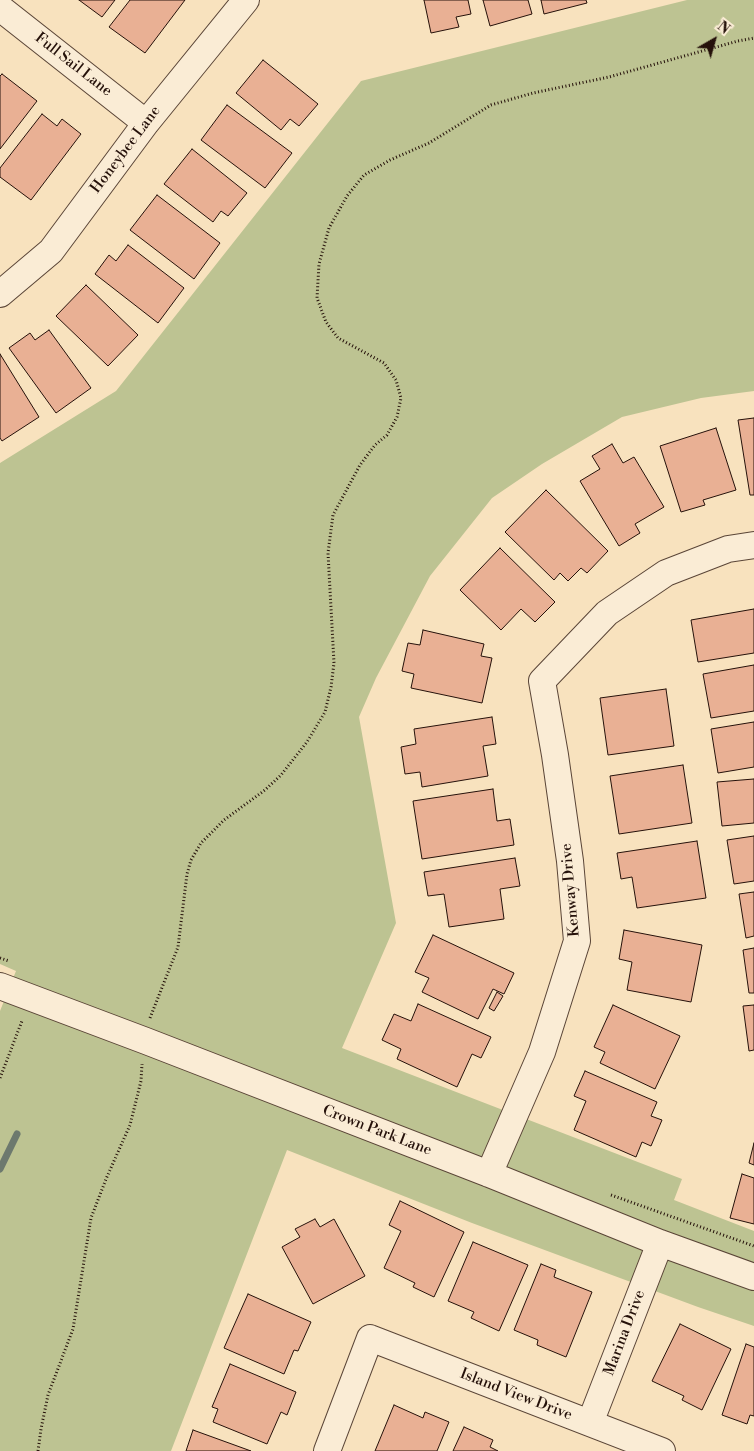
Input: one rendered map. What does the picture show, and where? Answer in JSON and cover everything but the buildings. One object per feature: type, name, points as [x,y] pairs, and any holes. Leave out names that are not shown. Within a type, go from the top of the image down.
[{"type":"street","name":"Honeybee Lane","points":[[0,294],[51,250],[146,122],[246,0]]},
{"type":"street","name":"Full Sail Lane","points":[[0,8],[146,122]]},
{"type":"street","name":"Kenway Drive","points":[[489,1174],[542,1052],[577,941],[570,861],[555,754],[542,681],[607,613],[666,573],[728,549],[754,545]]},
{"type":"street","name":"Crown Park Lane","points":[[0,986],[489,1174],[660,1243],[754,1277]]},
{"type":"street","name":"Marina Drive","points":[[590,1423],[660,1243]]},
{"type":"street","name":"Island View Drive","points":[[327,1451],[370,1338],[662,1451]]},
{"type":"path","points":[[149,1022],[178,947],[187,874],[191,860],[201,843],[224,820],[265,790],[281,774],[307,742],[325,712],[332,687],[334,663],[328,553],[333,516],[360,465],[375,445],[387,435],[397,417],[401,398],[396,380],[384,363],[338,338],[326,322],[317,298],[318,264],[329,228],[347,196],[364,175],[390,160],[429,143],[491,106],[533,93],[609,77],[754,38]]},
{"type":"path","points":[[0,1078],[31,998]]},
{"type":"path","points":[[38,1451],[48,1395],[73,1329],[91,1218],[130,1125],[141,1081],[143,1058]]},
{"type":"path","points":[[606,1193],[754,1246]]},
{"type":"green space","points":[[687,0],[754,0],[754,391],[701,398],[622,417],[542,464],[492,498],[430,576],[376,678],[359,717],[396,923],[342,1048],[682,1179],[674,1200],[754,1231],[754,1326],[472,1223],[287,1150],[171,1451],[0,1451],[0,1011],[16,971],[0,964],[0,463],[116,391],[361,81]]},
{"type":"waterway","points":[[0,1169],[17,1134]]}]
